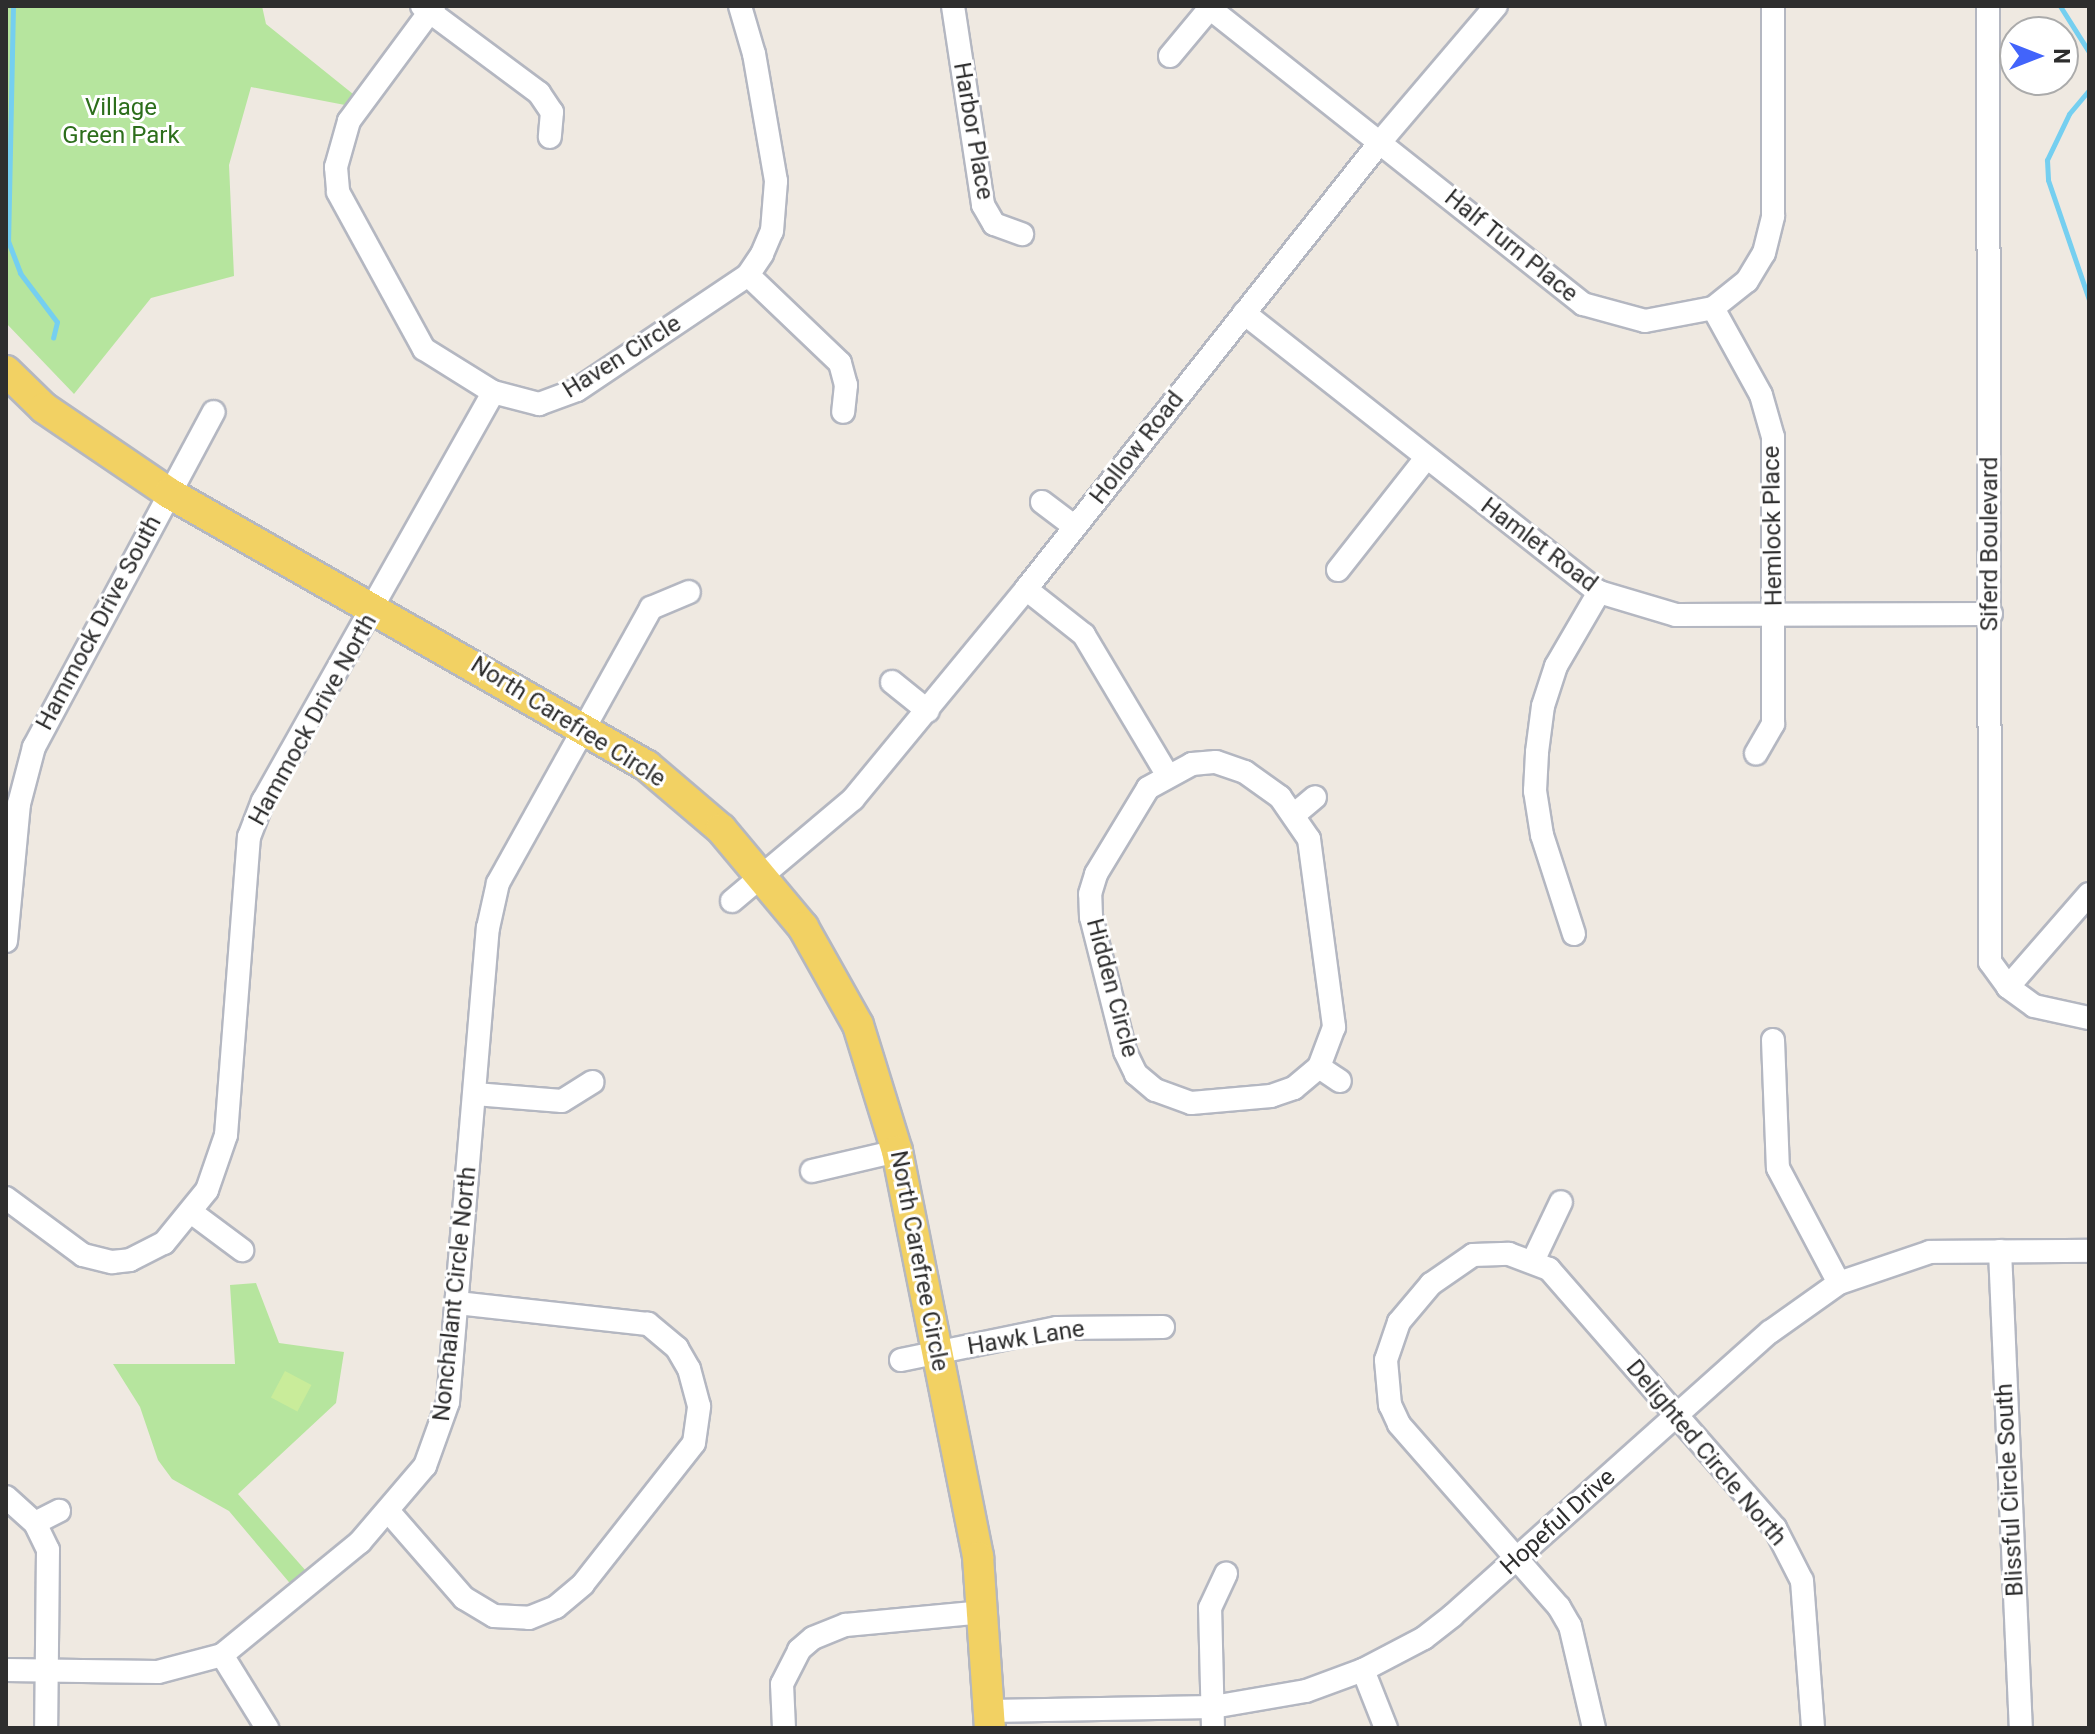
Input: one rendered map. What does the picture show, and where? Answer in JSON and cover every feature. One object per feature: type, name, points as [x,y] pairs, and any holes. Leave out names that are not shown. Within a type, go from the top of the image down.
[{"type":"main road","name":"North Carefree Circle","points":[[6,371],[44,408],[169,493],[584,726],[679,791],[763,875],[823,958],[858,1025],[897,1151],[978,1557],[990,1720]]},
{"type":"street","name":"Haven Circle","points":[[428,8],[349,121],[339,145],[338,192],[411,332],[438,360],[493,392],[539,404],[577,390],[748,275],[772,231],[776,181],[754,54],[740,6]]},
{"type":"street","name":"Harbor Place","points":[[953,6],[983,205],[994,224],[1022,234]]},
{"type":"street","name":"Hollow Road","points":[[732,901],[853,799],[1026,589],[1381,141],[1496,6]]},
{"type":"street","name":"Half Turn Place","points":[[1208,7],[1583,304],[1645,321],[1713,308],[1747,281],[1764,253],[1773,216],[1773,6]]},
{"type":"street","name":"Siferd Boulevard","points":[[1988,6],[1990,962],[2008,987]]},
{"type":"street","points":[[1170,56],[1208,7]]},
{"type":"street","points":[[428,8],[539,93],[552,112],[550,137]]},
{"type":"street","points":[[748,275],[840,363],[846,385],[843,412]]},
{"type":"street","name":"Hemlock Place","points":[[1713,308],[1761,395],[1773,437],[1773,724],[1756,754]]},
{"type":"street","name":"Hamlet Road","points":[[1244,313],[1599,592],[1676,615],[1991,614]]},
{"type":"street","name":"Hammock Drive North","points":[[6,1198],[83,1255],[112,1262],[147,1253],[180,1229],[215,1174],[226,1135],[249,837],[263,801],[493,392]]},
{"type":"street","name":"Hammock Drive South","points":[[6,941],[19,804],[34,747],[214,412]]},
{"type":"street","points":[[1338,570],[1426,458]]},
{"type":"street","points":[[1042,502],[1075,527]]},
{"type":"street","points":[[1026,589],[1084,635],[1167,774]]},
{"type":"street","name":"Nonchalant Circle North","points":[[6,1670],[158,1672],[222,1655],[389,1512],[425,1466],[443,1427],[459,1303],[488,928],[498,883],[651,608],[689,592]]},
{"type":"street","points":[[1574,934],[1542,835],[1535,791],[1537,752],[1543,706],[1556,666],[1599,592]]},
{"type":"street","points":[[892,682],[928,711]]},
{"type":"street","name":"Hidden Circle","points":[[1216,762],[1245,772],[1295,814],[1315,861],[1334,1004],[1334,1027],[1319,1067],[1294,1088],[1271,1096],[1191,1103],[1155,1090],[1136,1074],[1125,1051],[1094,932],[1090,894],[1096,874],[1148,788],[1167,774],[1192,764],[1216,762]]},
{"type":"street","points":[[1295,814],[1315,797]]},
{"type":"street","points":[[2089,894],[2008,987],[2034,1006],[2089,1018]]},
{"type":"street","points":[[1773,1040],[1778,1168],[1839,1283]]},
{"type":"street","points":[[1319,1067],[1340,1081]]},
{"type":"street","points":[[475,1094],[562,1101],[593,1082]]},
{"type":"street","points":[[812,1171],[897,1151]]},
{"type":"street","points":[[1533,1261],[1561,1202]]},
{"type":"street","points":[[191,1212],[242,1250]]},
{"type":"street","name":"Blissful Circle South","points":[[2000,1251],[2021,1728]]},
{"type":"street","name":"Hopeful Drive","points":[[990,1720],[1213,1718],[1306,1691],[1363,1670],[1424,1638],[1801,1306],[1839,1283],[1930,1252],[2089,1251]]},
{"type":"street","name":"Delighted Circle North","points":[[1594,1728],[1570,1626],[1517,1559],[1399,1424],[1390,1405],[1386,1360],[1391,1339],[1431,1284],[1473,1255],[1492,1253],[1533,1261],[1549,1269],[1791,1552],[1802,1581],[1813,1728]]},
{"type":"street","points":[[389,1512],[464,1598],[494,1616],[529,1618],[556,1607],[583,1584],[694,1443],[699,1406],[689,1369],[677,1348],[648,1324],[459,1303]]},
{"type":"street","name":"Hawk Lane","points":[[901,1360],[1057,1328],[1163,1327]]},
{"type":"street","points":[[6,1497],[35,1523],[48,1550],[46,1728]]},
{"type":"street","points":[[35,1523],[59,1511]]},
{"type":"street","points":[[1213,1718],[1210,1608],[1226,1573]]},
{"type":"street","points":[[784,1728],[782,1684],[799,1650],[813,1638],[846,1625],[983,1612]]},
{"type":"street","points":[[222,1655],[267,1728]]},
{"type":"street","points":[[1363,1670],[1386,1728]]},
{"type":"green space","name":"Village Green Park","points":[[6,6],[262,6],[266,24],[353,94],[345,105],[251,87],[229,165],[234,276],[151,298],[74,394],[6,323]]},
{"type":"green space","points":[[256,1283],[279,1343],[344,1352],[336,1403],[238,1494],[314,1580],[299,1594],[229,1511],[172,1479],[158,1460],[140,1407],[113,1364],[235,1364],[230,1285]]},
{"type":"green space","points":[[285,1371],[311,1385],[297,1412],[271,1397]]},
{"type":"waterway","points":[[13,6],[8,241],[20,273],[57,322],[53,338]]},
{"type":"waterway","points":[[2060,6],[2089,52]]},
{"type":"waterway","points":[[2089,90],[2069,114],[2047,160],[2048,180],[2089,300]]}]
